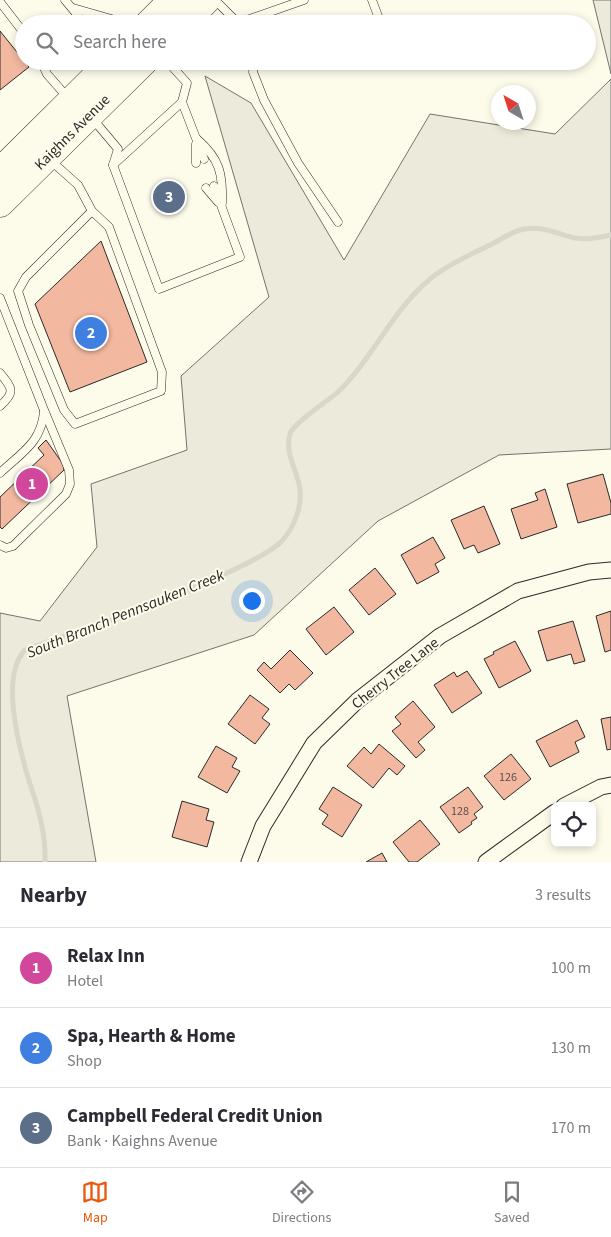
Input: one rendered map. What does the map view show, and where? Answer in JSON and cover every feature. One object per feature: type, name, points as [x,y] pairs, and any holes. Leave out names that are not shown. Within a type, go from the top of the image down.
[{"type":"highway","points":[[159,15],[174,0]]},
{"type":"highway","points":[[191,15],[206,0]]},
{"type":"highway","name":"Kaighns Avenue","points":[[0,203],[46,157],[80,108],[100,70]]},
{"type":"highway","name":"Kaighns Avenue","points":[[0,172],[80,108],[132,70]]},
{"type":"street","name":"Cherry Tree Lane","points":[[249,862],[263,826],[314,743],[357,701],[440,636],[518,591],[589,572],[611,570]]},
{"type":"street","points":[[572,802],[601,787],[611,785]]},
{"type":"street","points":[[486,862],[551,815]]},
{"type":"lane","points":[[65,0],[78,15]]},
{"type":"lane","points":[[216,0],[231,15]]},
{"type":"lane","points":[[262,15],[304,0]]},
{"type":"lane","points":[[372,0],[378,15]]},
{"type":"lane","points":[[0,2],[15,21]]},
{"type":"lane","points":[[73,8],[97,15]]},
{"type":"lane","points":[[45,70],[118,148],[113,166],[159,290],[240,257],[222,208],[210,187]]},
{"type":"lane","points":[[113,166],[182,102],[187,83],[175,70]]},
{"type":"lane","points":[[253,70],[264,100],[298,163],[338,222]]},
{"type":"lane","points":[[182,102],[196,137],[200,161]]},
{"type":"lane","points":[[196,137],[212,151],[223,180],[222,208]]},
{"type":"lane","points":[[46,157],[78,185],[92,211],[109,227],[162,372],[160,391],[75,424],[64,410],[18,291],[26,278],[92,211]]},
{"type":"lane","points":[[0,298],[70,470],[70,484],[66,494],[13,546],[6,548],[0,545]]},
{"type":"lane","points":[[0,373],[10,385],[12,391],[10,398],[0,406]]},
{"type":"lane","points":[[0,473],[37,439],[42,426],[44,410]]},
{"type":"shaded area","points":[[593,0],[611,0],[611,74]]},
{"type":"shaded area","points":[[205,76],[251,103],[344,260],[430,114],[491,124],[491,130],[530,130],[555,134],[611,79],[611,449],[499,455],[378,521],[254,635],[67,696],[96,862],[0,862],[0,613],[40,621],[97,547],[91,484],[187,450],[181,376],[269,297]]},
{"type":"building","points":[[0,31],[15,50],[15,70],[25,70],[0,90]]},
{"type":"building","points":[[101,241],[147,362],[70,392],[35,304]]},
{"type":"building","points":[[46,440],[63,464],[64,470],[2,529],[0,527],[0,497],[44,455],[38,448]]},
{"type":"building","points":[[603,474],[611,503],[611,514],[578,523],[567,484]]},
{"type":"building","points":[[545,489],[557,527],[521,539],[511,509],[538,500],[535,493]]},
{"type":"building","points":[[484,506],[500,544],[478,553],[474,545],[464,549],[451,520]]},
{"type":"building","points":[[433,537],[445,558],[435,564],[439,572],[417,584],[401,555]]},
{"type":"building","points":[[375,568],[396,594],[369,615],[349,590]]},
{"type":"building","points":[[334,607],[354,632],[326,655],[306,629]]},
{"type":"building","points":[[611,611],[611,650],[605,652],[596,616]]},
{"type":"building","points":[[573,621],[585,661],[574,664],[571,654],[547,661],[538,631]]},
{"type":"building","points":[[515,641],[531,671],[499,688],[484,659],[494,654],[493,652]]},
{"type":"building","points":[[290,650],[313,673],[295,690],[289,684],[280,693],[257,670],[264,662],[271,669]]},
{"type":"building","points":[[467,671],[482,693],[452,713],[434,685],[454,672],[457,677]]},
{"type":"building","points":[[250,695],[269,709],[262,718],[270,724],[255,744],[228,724]]},
{"type":"building","points":[[413,701],[435,727],[418,742],[425,750],[416,758],[392,731],[401,724],[395,717]]},
{"type":"building","points":[[611,717],[611,749],[607,750],[601,719]]},
{"type":"building","points":[[577,720],[585,737],[575,742],[579,752],[550,767],[536,741]]},
{"type":"building","points":[[379,744],[405,766],[397,775],[389,768],[373,788],[347,766],[364,747],[371,754]]},
{"type":"building","points":[[216,746],[237,758],[232,767],[240,771],[227,793],[198,777]]},
{"type":"building","points":[[511,754],[531,779],[504,800],[484,776]]},
{"type":"building","points":[[333,787],[362,805],[342,837],[322,824],[328,815],[319,809]]},
{"type":"building","points":[[468,787],[483,807],[474,814],[477,818],[471,822],[472,824],[459,833],[440,807]]},
{"type":"building","points":[[182,801],[209,809],[206,820],[214,822],[207,847],[172,837]]},
{"type":"building","points":[[420,820],[440,844],[417,862],[409,862],[393,842]]},
{"type":"building","points":[[382,853],[387,862],[366,862]]},
{"type":"waterway","name":"South Branch Pennsauken Creek","points":[[45,862],[41,823],[21,752],[14,713],[14,677],[18,662],[25,650],[123,616],[196,587],[267,553],[280,543],[290,531],[297,516],[300,500],[299,484],[289,447],[290,434],[297,424],[338,392],[362,365],[404,306],[416,292],[442,270],[512,233],[527,228],[548,230],[580,239],[611,235]]},
{"type":"place","name":"Campbell Federal Credit Union","points":[[169,197]]},
{"type":"place","name":"Spa, Hearth & Home","points":[[91,333]]},
{"type":"place","name":"Relax Inn","points":[[32,484]]}]
